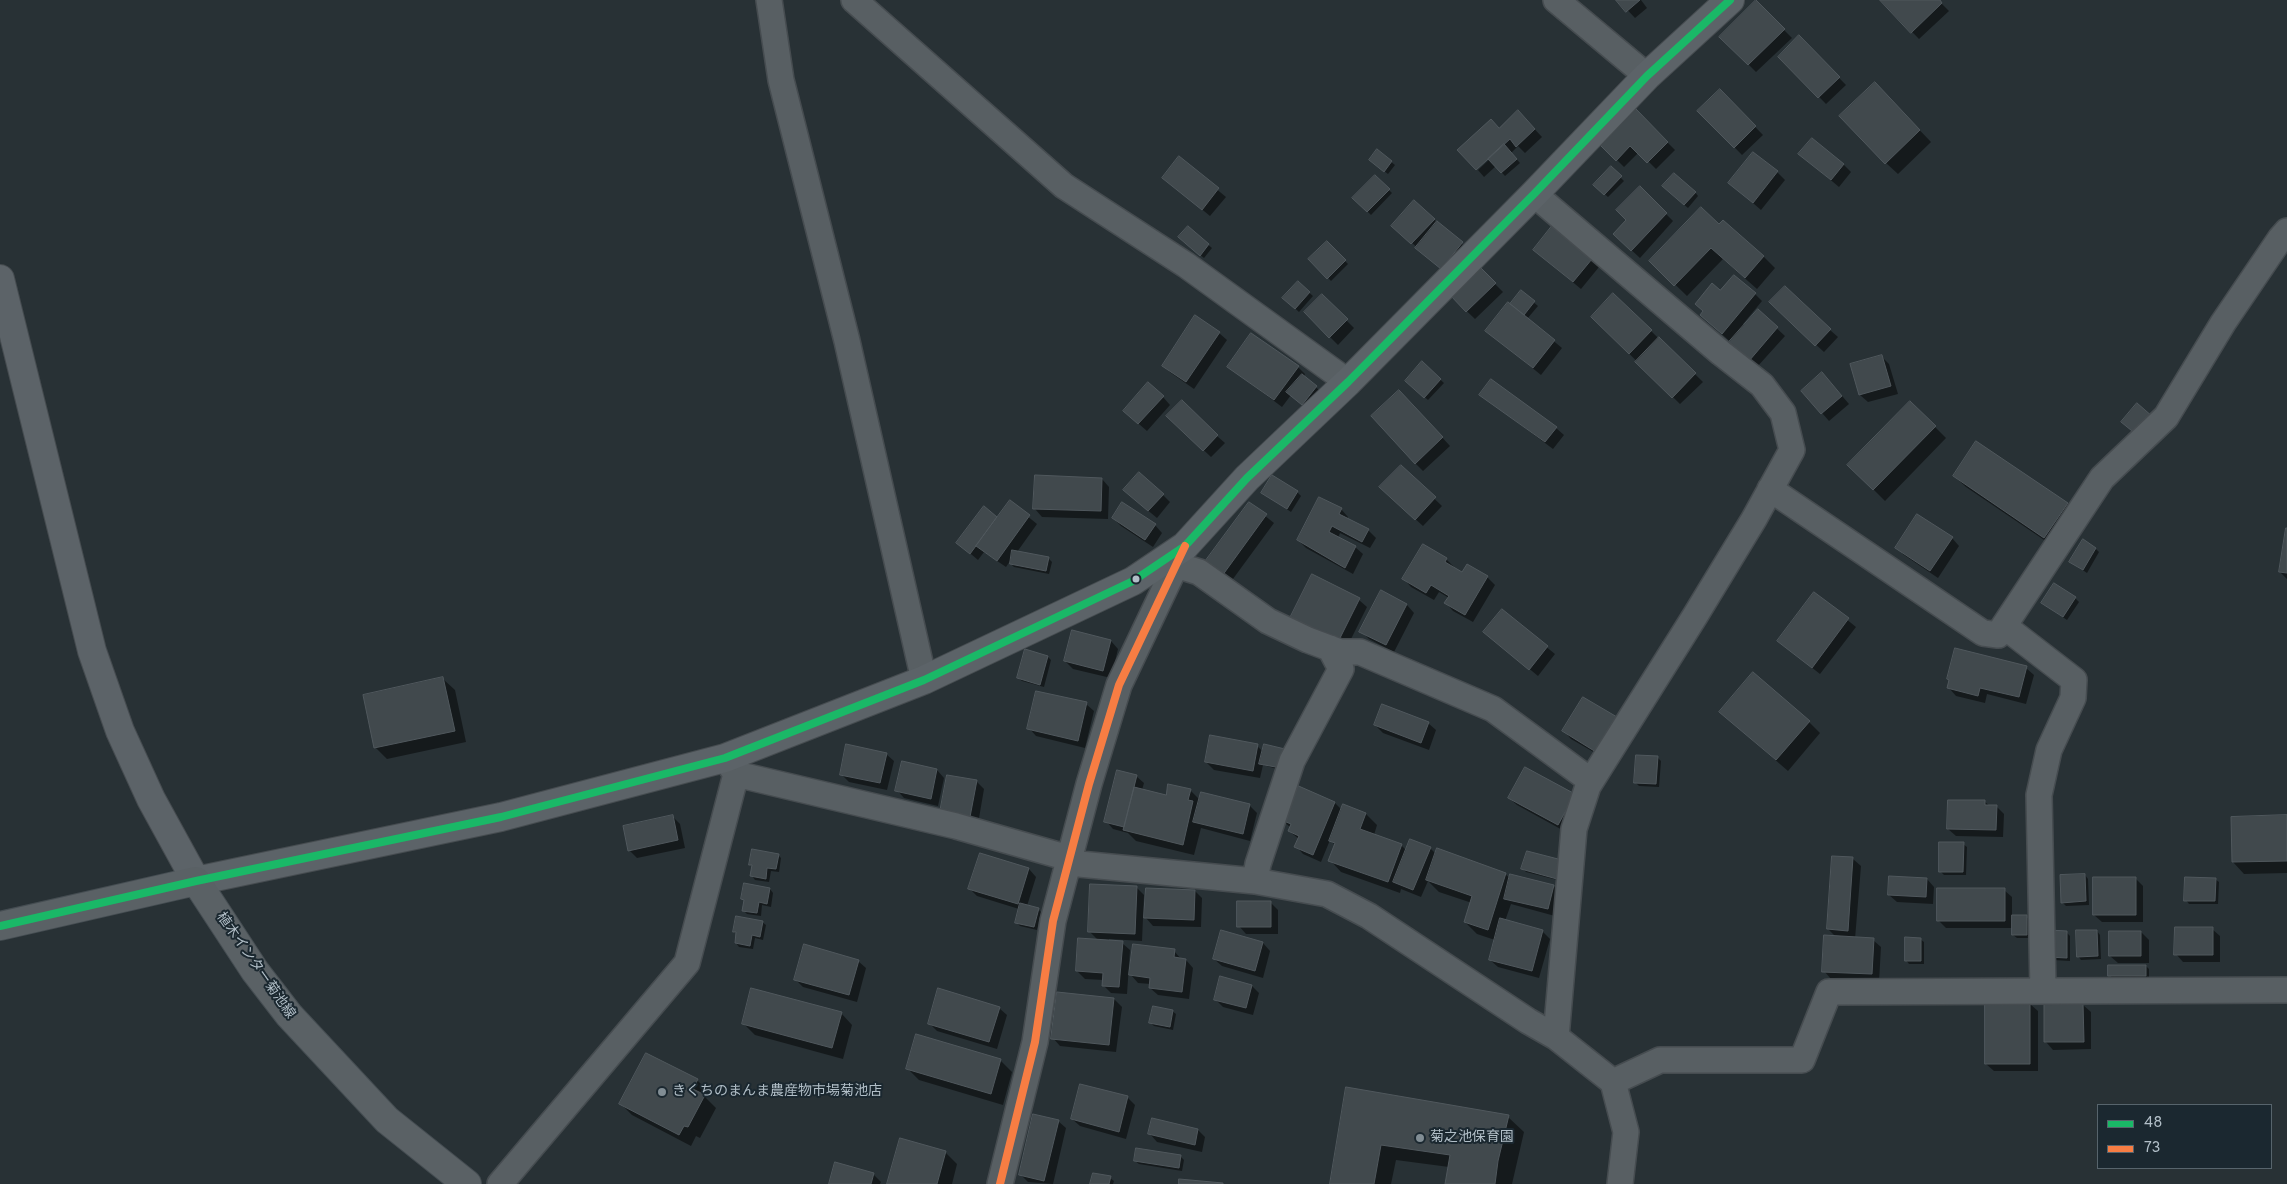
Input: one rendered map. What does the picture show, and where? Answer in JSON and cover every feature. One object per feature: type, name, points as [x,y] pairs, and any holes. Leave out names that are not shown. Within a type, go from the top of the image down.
[{"type":"main road","points":[[0,926],[196,881]]},
{"type":"main road","name":"植木インター菊池線","points":[[196,881],[255,971],[288,1015],[386,1120],[467,1184]]},
{"type":"street","points":[[769,0],[781,80],[847,341],[924,680]]},
{"type":"street","points":[[854,0],[1064,186],[1186,265],[1348,382]]},
{"type":"street","points":[[1556,0],[1647,76]]},
{"type":"street","points":[[1000,1184],[1035,1042],[1053,921],[1089,784],[1119,685],[1180,555],[1248,478],[1348,382],[1534,194],[1647,76],[1730,0]]},
{"type":"street","points":[[1534,194],[1721,353],[1762,385],[1783,413],[1792,450],[1695,616],[1590,781],[1574,829],[1556,1037]]},
{"type":"street","points":[[1770,489],[1983,633],[1998,635],[2102,478],[2166,417],[2223,323],[2287,231]]},
{"type":"street","points":[[0,279],[92,651],[120,731],[151,799],[196,881],[501,817],[731,766],[924,680],[1133,581],[1180,555]]},
{"type":"street","points":[[1180,555],[1199,572],[1268,621],[1308,640],[1340,652],[1360,652],[1492,709],[1590,781]]},
{"type":"street","points":[[2004,626],[2074,680],[2073,698],[2049,750],[2039,795],[2043,990]]},
{"type":"street","points":[[1255,881],[1258,864],[1292,762],[1341,669],[1330,648]]},
{"type":"street","points":[[731,766],[1065,857],[1069,863]]},
{"type":"street","points":[[500,1184],[687,963],[731,766]]},
{"type":"street","points":[[1069,863],[1255,881],[1327,894],[1369,916],[1528,1021],[1556,1037],[1613,1082],[1626,1132],[1620,1184]]},
{"type":"street","points":[[1613,1082],[1660,1060],[1802,1060],[1830,992],[2287,990]]},
{"type":"building","points":[[1616,0],[1640,0],[1626,12]]},
{"type":"building","points":[[1756,0],[1785,29],[1748,65],[1719,37]]},
{"type":"building","points":[[1880,0],[1940,0],[1942,3],[1911,33]]},
{"type":"building","points":[[1799,35],[1840,77],[1818,98],[1778,57]]},
{"type":"building","points":[[1875,82],[1920,130],[1885,164],[1839,116]]},
{"type":"building","points":[[1720,89],[1756,126],[1734,148],[1697,111]]},
{"type":"building","points":[[1636,109],[1668,142],[1647,163],[1630,146],[1616,161],[1600,145]]},
{"type":"building","points":[[1518,110],[1535,129],[1516,147],[1510,139],[1476,170],[1457,150],[1491,119],[1499,128]]},
{"type":"building","points":[[1812,138],[1844,164],[1831,180],[1798,154]]},
{"type":"building","points":[[1504,144],[1517,159],[1501,173],[1488,159]]},
{"type":"building","points":[[1377,149],[1392,161],[1384,172],[1369,160]]},
{"type":"building","points":[[1753,152],[1778,171],[1753,203],[1728,183]]},
{"type":"building","points":[[1179,156],[1219,188],[1202,210],[1162,178]]},
{"type":"building","points":[[1611,166],[1622,176],[1604,195],[1593,185]]},
{"type":"building","points":[[1674,173],[1696,192],[1684,205],[1662,186]]},
{"type":"building","points":[[1375,175],[1390,189],[1367,212],[1352,198]]},
{"type":"building","points":[[1640,186],[1667,213],[1631,251],[1613,234],[1626,220],[1616,210]]},
{"type":"building","points":[[1414,200],[1435,219],[1411,244],[1391,226]]},
{"type":"building","points":[[1701,207],[1719,224],[1723,220],[1764,256],[1745,278],[1711,248],[1674,286],[1649,261]]},
{"type":"building","points":[[1437,221],[1463,242],[1441,269],[1415,248]]},
{"type":"building","points":[[1188,226],[1209,244],[1200,256],[1178,237]]},
{"type":"building","points":[[1552,226],[1592,259],[1573,282],[1533,250]]},
{"type":"building","points":[[1327,241],[1346,260],[1327,279],[1308,259]]},
{"type":"building","points":[[1479,266],[1496,283],[1466,312],[1450,295]]},
{"type":"building","points":[[1734,275],[1756,293],[1722,334],[1700,315],[1703,311],[1695,304],[1712,283],[1720,290]]},
{"type":"building","points":[[1298,281],[1310,292],[1295,309],[1282,298]]},
{"type":"building","points":[[1785,286],[1831,329],[1815,346],[1769,302]]},
{"type":"building","points":[[1521,290],[1535,301],[1524,315],[1510,304]]},
{"type":"building","points":[[1613,293],[1652,330],[1629,354],[1591,317]]},
{"type":"building","points":[[1322,294],[1348,319],[1329,338],[1304,312]]},
{"type":"building","points":[[1508,302],[1555,340],[1533,368],[1485,331]]},
{"type":"building","points":[[1758,309],[1778,327],[1749,361],[1728,343]]},
{"type":"building","points":[[1195,315],[1220,332],[1186,382],[1162,366]]},
{"type":"building","points":[[1251,333],[1299,366],[1274,400],[1227,367]]},
{"type":"building","points":[[1659,337],[1696,373],[1672,398],[1635,362]]},
{"type":"building","points":[[1882,355],[1891,386],[1859,395],[1850,364]]},
{"type":"building","points":[[1422,361],[1441,379],[1424,398],[1405,381]]},
{"type":"building","points":[[1822,372],[1842,396],[1821,414],[1801,391]]},
{"type":"building","points":[[1302,374],[1317,386],[1302,405],[1286,392]]},
{"type":"building","points":[[1491,379],[1557,427],[1545,442],[1479,395]]},
{"type":"building","points":[[1148,382],[1164,396],[1138,424],[1123,411]]},
{"type":"building","points":[[1399,390],[1443,437],[1415,464],[1371,416]]},
{"type":"building","points":[[1182,400],[1218,435],[1203,451],[1166,416]]},
{"type":"building","points":[[1910,401],[1936,426],[1873,490],[1847,465]]},
{"type":"building","points":[[2137,403],[2153,417],[2137,435],[2121,422]]},
{"type":"building","points":[[1976,441],[2068,503],[2044,538],[1953,476]]},
{"type":"building","points":[[1401,465],[1436,497],[1415,520],[1379,487]]},
{"type":"building","points":[[1139,472],[1164,494],[1148,511],[1123,490]]},
{"type":"building","points":[[1035,475],[1102,478],[1101,511],[1033,509]]},
{"type":"building","points":[[1272,475],[1298,491],[1287,509],[1261,493]]},
{"type":"building","points":[[1319,497],[1342,508],[1339,514],[1369,529],[1362,542],[1332,526],[1329,532],[1356,546],[1345,568],[1297,540]]},
{"type":"building","points":[[1010,500],[1030,515],[997,561],[976,546]]},
{"type":"building","points":[[1122,502],[1156,524],[1145,540],[1112,518]]},
{"type":"building","points":[[1249,502],[1267,514],[1222,576],[1204,563]]},
{"type":"building","points":[[984,506],[997,517],[970,554],[956,543]]},
{"type":"building","points":[[1917,514],[1953,537],[1930,571],[1895,548]]},
{"type":"building","points":[[2287,528],[2287,573],[2279,572]]},
{"type":"building","points":[[2083,539],[2096,548],[2083,570],[2069,562]]},
{"type":"building","points":[[1423,544],[1447,558],[1445,562],[1462,572],[1467,564],[1488,576],[1465,615],[1444,603],[1449,596],[1431,585],[1426,593],[1402,579]]},
{"type":"building","points":[[1012,550],[1049,557],[1046,571],[1010,564]]},
{"type":"building","points":[[1312,574],[1360,598],[1337,644],[1289,620]]},
{"type":"building","points":[[2054,583],[2076,597],[2063,617],[2041,603]]},
{"type":"building","points":[[1381,590],[1407,604],[1386,645],[1359,632]]},
{"type":"building","points":[[1814,592],[1849,618],[1812,668],[1777,641]]},
{"type":"building","points":[[1502,609],[1548,646],[1529,670],[1483,632]]},
{"type":"building","points":[[1072,630],[1111,640],[1103,671],[1064,661]]},
{"type":"building","points":[[1955,648],[2027,666],[2019,697],[1980,688],[1978,696],[1947,688],[1949,680],[1947,679]]},
{"type":"building","points":[[1025,649],[1048,656],[1040,685],[1017,678]]},
{"type":"building","points":[[1753,672],[1810,721],[1776,760],[1719,712]]},
{"type":"building","points":[[443,677],[455,731],[374,748],[363,695]]},
{"type":"building","points":[[1036,691],[1087,702],[1078,741],[1027,729]]},
{"type":"building","points":[[1583,697],[1617,717],[1596,752],[1562,731]]},
{"type":"building","points":[[1382,704],[1429,722],[1421,743],[1374,725]]},
{"type":"building","points":[[1210,735],[1258,744],[1253,771],[1205,762]]},
{"type":"building","points":[[846,744],[887,753],[880,783],[840,775]]},
{"type":"building","points":[[1264,744],[1285,749],[1281,768],[1259,764]]},
{"type":"building","points":[[1636,755],[1658,756],[1656,784],[1634,783]]},
{"type":"building","points":[[902,761],[937,769],[931,799],[895,791]]},
{"type":"building","points":[[1525,767],[1575,794],[1558,825],[1508,798]]},
{"type":"building","points":[[1117,770],[1137,775],[1124,827],[1104,822]]},
{"type":"building","points":[[947,775],[977,780],[970,817],[940,812]]},
{"type":"building","points":[[1168,784],[1191,789],[1188,800],[1193,801],[1183,845],[1123,830],[1134,787],[1166,795]]},
{"type":"building","points":[[1294,784],[1335,802],[1313,855],[1294,847],[1299,836],[1288,831],[1291,824],[1279,819]]},
{"type":"building","points":[[1201,792],[1250,804],[1243,834],[1193,822]]},
{"type":"building","points":[[1948,800],[1985,800],[1985,805],[1997,805],[1996,830],[1947,829]]},
{"type":"building","points":[[1343,804],[1366,813],[1360,829],[1402,844],[1388,882],[1328,861],[1335,843],[1329,841]]},
{"type":"building","points":[[673,815],[678,840],[628,851],[623,826]]},
{"type":"building","points":[[2287,815],[2287,861],[2232,862],[2231,817]]},
{"type":"building","points":[[1410,839],[1431,847],[1413,890],[1393,882]]},
{"type":"building","points":[[1939,842],[1964,842],[1963,872],[1939,872]]},
{"type":"building","points":[[1437,848],[1506,873],[1488,930],[1464,922],[1472,896],[1426,880]]},
{"type":"building","points":[[752,849],[779,854],[776,869],[767,868],[766,879],[750,876],[752,865],[749,865]]},
{"type":"building","points":[[1527,851],[1562,860],[1557,879],[1521,869]]},
{"type":"building","points":[[980,853],[1029,868],[1018,904],[968,889]]},
{"type":"building","points":[[1832,856],[1853,857],[1848,931],[1827,929]]},
{"type":"building","points":[[1510,874],[1554,885],[1548,909],[1504,899]]},
{"type":"building","points":[[2085,874],[2086,901],[2061,903],[2060,875]]},
{"type":"building","points":[[1889,876],[1927,878],[1926,897],[1888,895]]},
{"type":"building","points":[[2093,877],[2136,877],[2136,915],[2093,915]]},
{"type":"building","points":[[2185,877],[2216,878],[2215,901],[2184,901]]},
{"type":"building","points":[[744,883],[770,888],[767,904],[759,902],[757,913],[742,911],[744,900],[741,899]]},
{"type":"building","points":[[1090,884],[1137,886],[1135,934],[1088,932]]},
{"type":"building","points":[[1146,888],[1195,890],[1194,920],[1144,918]]},
{"type":"building","points":[[1937,888],[2005,888],[2005,921],[1937,921]]},
{"type":"building","points":[[1237,901],[1271,901],[1271,927],[1237,927]]},
{"type":"building","points":[[1020,903],[1039,908],[1034,927],[1015,923]]},
{"type":"building","points":[[2012,915],[2027,915],[2027,935],[2012,935]]},
{"type":"building","points":[[736,916],[763,921],[760,937],[752,935],[750,946],[735,943],[736,932],[733,932]]},
{"type":"building","points":[[1500,918],[1543,930],[1532,971],[1489,960]]},
{"type":"building","points":[[2175,927],[2213,927],[2213,955],[2174,955]]},
{"type":"building","points":[[1221,930],[1263,942],[1255,971],[1213,959]]},
{"type":"building","points":[[2049,930],[2067,931],[2067,958],[2048,957]]},
{"type":"building","points":[[2076,930],[2097,930],[2098,956],[2077,957]]},
{"type":"building","points":[[2109,931],[2141,931],[2141,956],[2109,956]]},
{"type":"building","points":[[1824,935],[1874,938],[1872,974],[1822,972]]},
{"type":"building","points":[[1905,937],[1921,938],[1921,961],[1905,961]]},
{"type":"building","points":[[1078,938],[1123,941],[1119,987],[1102,986],[1103,973],[1076,971]]},
{"type":"building","points":[[804,944],[859,960],[849,995],[794,980]]},
{"type":"building","points":[[1133,944],[1175,949],[1174,957],[1186,959],[1182,992],[1149,988],[1150,978],[1129,975]]},
{"type":"building","points":[[2108,965],[2146,965],[2146,976],[2108,976]]},
{"type":"building","points":[[1220,976],[1252,985],[1246,1008],[1214,1000]]},
{"type":"building","points":[[751,988],[842,1012],[832,1048],[742,1024]]},
{"type":"building","points":[[938,988],[1000,1007],[989,1042],[928,1024]]},
{"type":"building","points":[[1057,992],[1114,998],[1109,1045],[1051,1039]]},
{"type":"building","points":[[1985,1002],[2030,1002],[2030,1064],[1985,1064]]},
{"type":"building","points":[[2083,1003],[2084,1042],[2044,1042],[2044,1004]]},
{"type":"building","points":[[1153,1006],[1173,1010],[1170,1027],[1149,1023]]},
{"type":"building","points":[[916,1034],[1001,1059],[991,1094],[906,1069]]},
{"type":"building","name":"きくちのまんま農産物市場菊池店","points":[[646,1053],[698,1079],[693,1089],[705,1095],[688,1127],[684,1126],[679,1135],[619,1104]]},
{"type":"building","points":[[1080,1084],[1128,1096],[1119,1132],[1071,1119]]},
{"type":"building","name":"菊之池保育園","points":[[1346,1087],[1509,1115],[1498,1161],[1495,1184],[1445,1184],[1450,1155],[1381,1145],[1374,1184],[1330,1184]]},
{"type":"building","points":[[1033,1114],[1059,1120],[1044,1181],[1019,1175]]},
{"type":"building","points":[[1152,1118],[1198,1129],[1195,1145],[1148,1134]]},
{"type":"building","points":[[900,1138],[946,1151],[937,1184],[887,1184]]},
{"type":"building","points":[[1136,1148],[1181,1155],[1179,1168],[1134,1161]]},
{"type":"building","points":[[835,1162],[874,1173],[871,1184],[829,1184]]},
{"type":"building","points":[[1093,1173],[1111,1176],[1109,1184],[1090,1184]]},
{"type":"building","points":[[1179,1179],[1223,1183],[1223,1184],[1179,1184]]},
{"type":"transit line","name":"48","points":[[0,926],[196,881],[501,817],[725,758],[924,680],[1133,581],[1185,546],[1247,478],[1348,382],[1534,194],[1647,76],[1730,0]]},
{"type":"transit line","name":"73","points":[[1000,1184],[1035,1042],[1053,921],[1089,784],[1119,685],[1185,546]]},
{"type":"place","name":"きくちのまんま農産物市場菊池店","points":[[662,1092]]},
{"type":"place","name":"菊之池保育園","points":[[1420,1138]]}]
